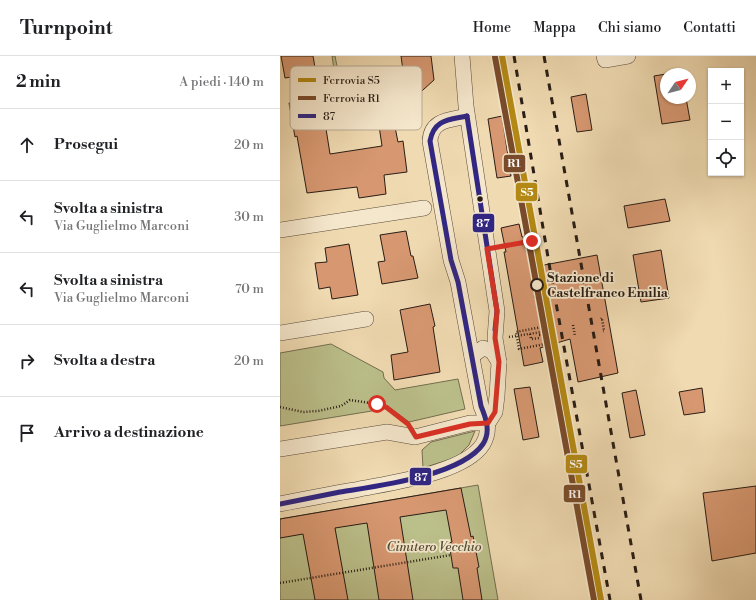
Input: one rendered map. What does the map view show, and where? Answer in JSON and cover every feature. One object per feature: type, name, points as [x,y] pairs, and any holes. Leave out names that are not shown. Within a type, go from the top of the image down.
[{"type":"street","points":[[462,56],[467,116],[497,311],[495,338],[499,362],[495,412],[488,423]]},
{"type":"street","points":[[604,56],[605,60],[628,56]]},
{"type":"street","points":[[280,504],[420,477],[470,457],[480,448],[486,437],[488,423],[481,406],[458,282],[451,260],[430,140],[433,129],[442,122],[467,116]]},
{"type":"street","points":[[280,230],[424,208]]},
{"type":"street","points":[[280,333],[366,319]]},
{"type":"street","points":[[472,356],[483,348],[492,351],[499,362]]},
{"type":"street","points":[[280,449],[387,432],[416,437],[470,424],[488,423]]},
{"type":"path","points":[[487,249],[532,241]]},
{"type":"path","points":[[534,298],[542,296]]},
{"type":"path","points":[[601,319],[602,318],[603,331]]},
{"type":"path","points":[[573,324],[575,336]]},
{"type":"path","points":[[547,326],[516,332],[516,337],[519,349],[535,348],[550,343]]},
{"type":"path","points":[[530,334],[531,340],[548,331]]},
{"type":"path","points":[[516,337],[530,334],[540,335]]},
{"type":"path","points":[[280,408],[303,412],[318,412],[342,406],[350,400],[377,404],[386,407],[408,424],[416,437]]},
{"type":"path","points":[[280,583],[451,555]]},
{"type":"green space","points":[[332,56],[335,56],[337,66],[334,66]]},
{"type":"green space","points":[[331,344],[383,372],[384,378],[395,390],[458,379],[465,409],[409,422],[390,408],[280,426],[280,353]]},
{"type":"green space","points":[[475,431],[469,445],[457,457],[423,468],[422,450],[431,442]]},
{"type":"green space","name":"Cimitero Vecchio","points":[[478,485],[498,600],[280,600],[280,519]]},
{"type":"building","points":[[281,56],[313,56],[315,66],[290,66],[290,77],[285,78]]},
{"type":"building","points":[[401,56],[431,56],[434,80],[422,91],[422,66],[402,66]]},
{"type":"building","points":[[660,75],[660,104],[687,104],[690,120],[662,124],[654,76]]},
{"type":"building","points":[[586,94],[592,130],[577,132],[571,97]]},
{"type":"building","points":[[502,116],[511,176],[497,178],[488,119]]},
{"type":"building","points":[[294,130],[326,130],[330,154],[382,146],[380,130],[396,130],[398,142],[403,141],[407,172],[384,175],[386,194],[359,198],[357,187],[307,193],[297,136],[295,137]]},
{"type":"building","points":[[665,199],[670,221],[628,228],[624,206]]},
{"type":"building","points":[[519,224],[522,237],[533,235],[539,266],[597,255],[618,373],[578,382],[570,339],[540,348],[543,362],[524,366],[501,228]]},
{"type":"building","points":[[406,231],[411,256],[413,256],[418,278],[382,284],[378,262],[385,261],[380,235]]},
{"type":"building","points":[[349,244],[358,295],[332,299],[330,287],[319,289],[315,263],[327,262],[325,248]]},
{"type":"building","points":[[661,250],[669,298],[641,302],[633,255]]},
{"type":"building","points":[[430,304],[435,326],[433,327],[440,372],[394,380],[391,355],[408,352],[400,310]]},
{"type":"building","points":[[530,387],[539,437],[523,440],[514,389]]},
{"type":"building","points":[[702,388],[705,412],[684,415],[679,392]]},
{"type":"building","points":[[636,390],[645,435],[630,438],[622,393]]},
{"type":"building","points":[[756,486],[756,553],[712,561],[703,493]]},
{"type":"building","points":[[461,488],[479,567],[477,568],[482,600],[463,600],[458,568],[453,568],[449,543],[452,542],[446,510],[400,517],[413,600],[379,600],[367,523],[335,528],[348,600],[315,600],[303,534],[280,538],[280,519]]},
{"type":"railway","points":[[514,56],[552,281],[610,600]]},
{"type":"railway","points":[[544,56],[641,600]]},
{"type":"rail line","name":"S5","points":[[502,56],[601,600]]},
{"type":"rail line","name":"R1","points":[[495,57],[594,600]]},
{"type":"transit line","name":"87","points":[[467,116],[497,311],[495,330]]},
{"type":"transit line","name":"87","points":[[280,504],[396,483],[438,472],[457,464],[472,455],[483,444],[487,435],[487,425],[481,406],[458,282],[451,260],[430,141],[435,128],[439,124],[448,120],[467,116]]},
{"type":"place","name":"Stazione di Castelfranco Emilia","points":[[537,285]]},
{"type":"route","points":[[377,404],[386,407],[408,424],[416,437],[470,424],[488,423],[495,412],[499,362],[495,338],[497,311],[487,249],[532,241]]}]
